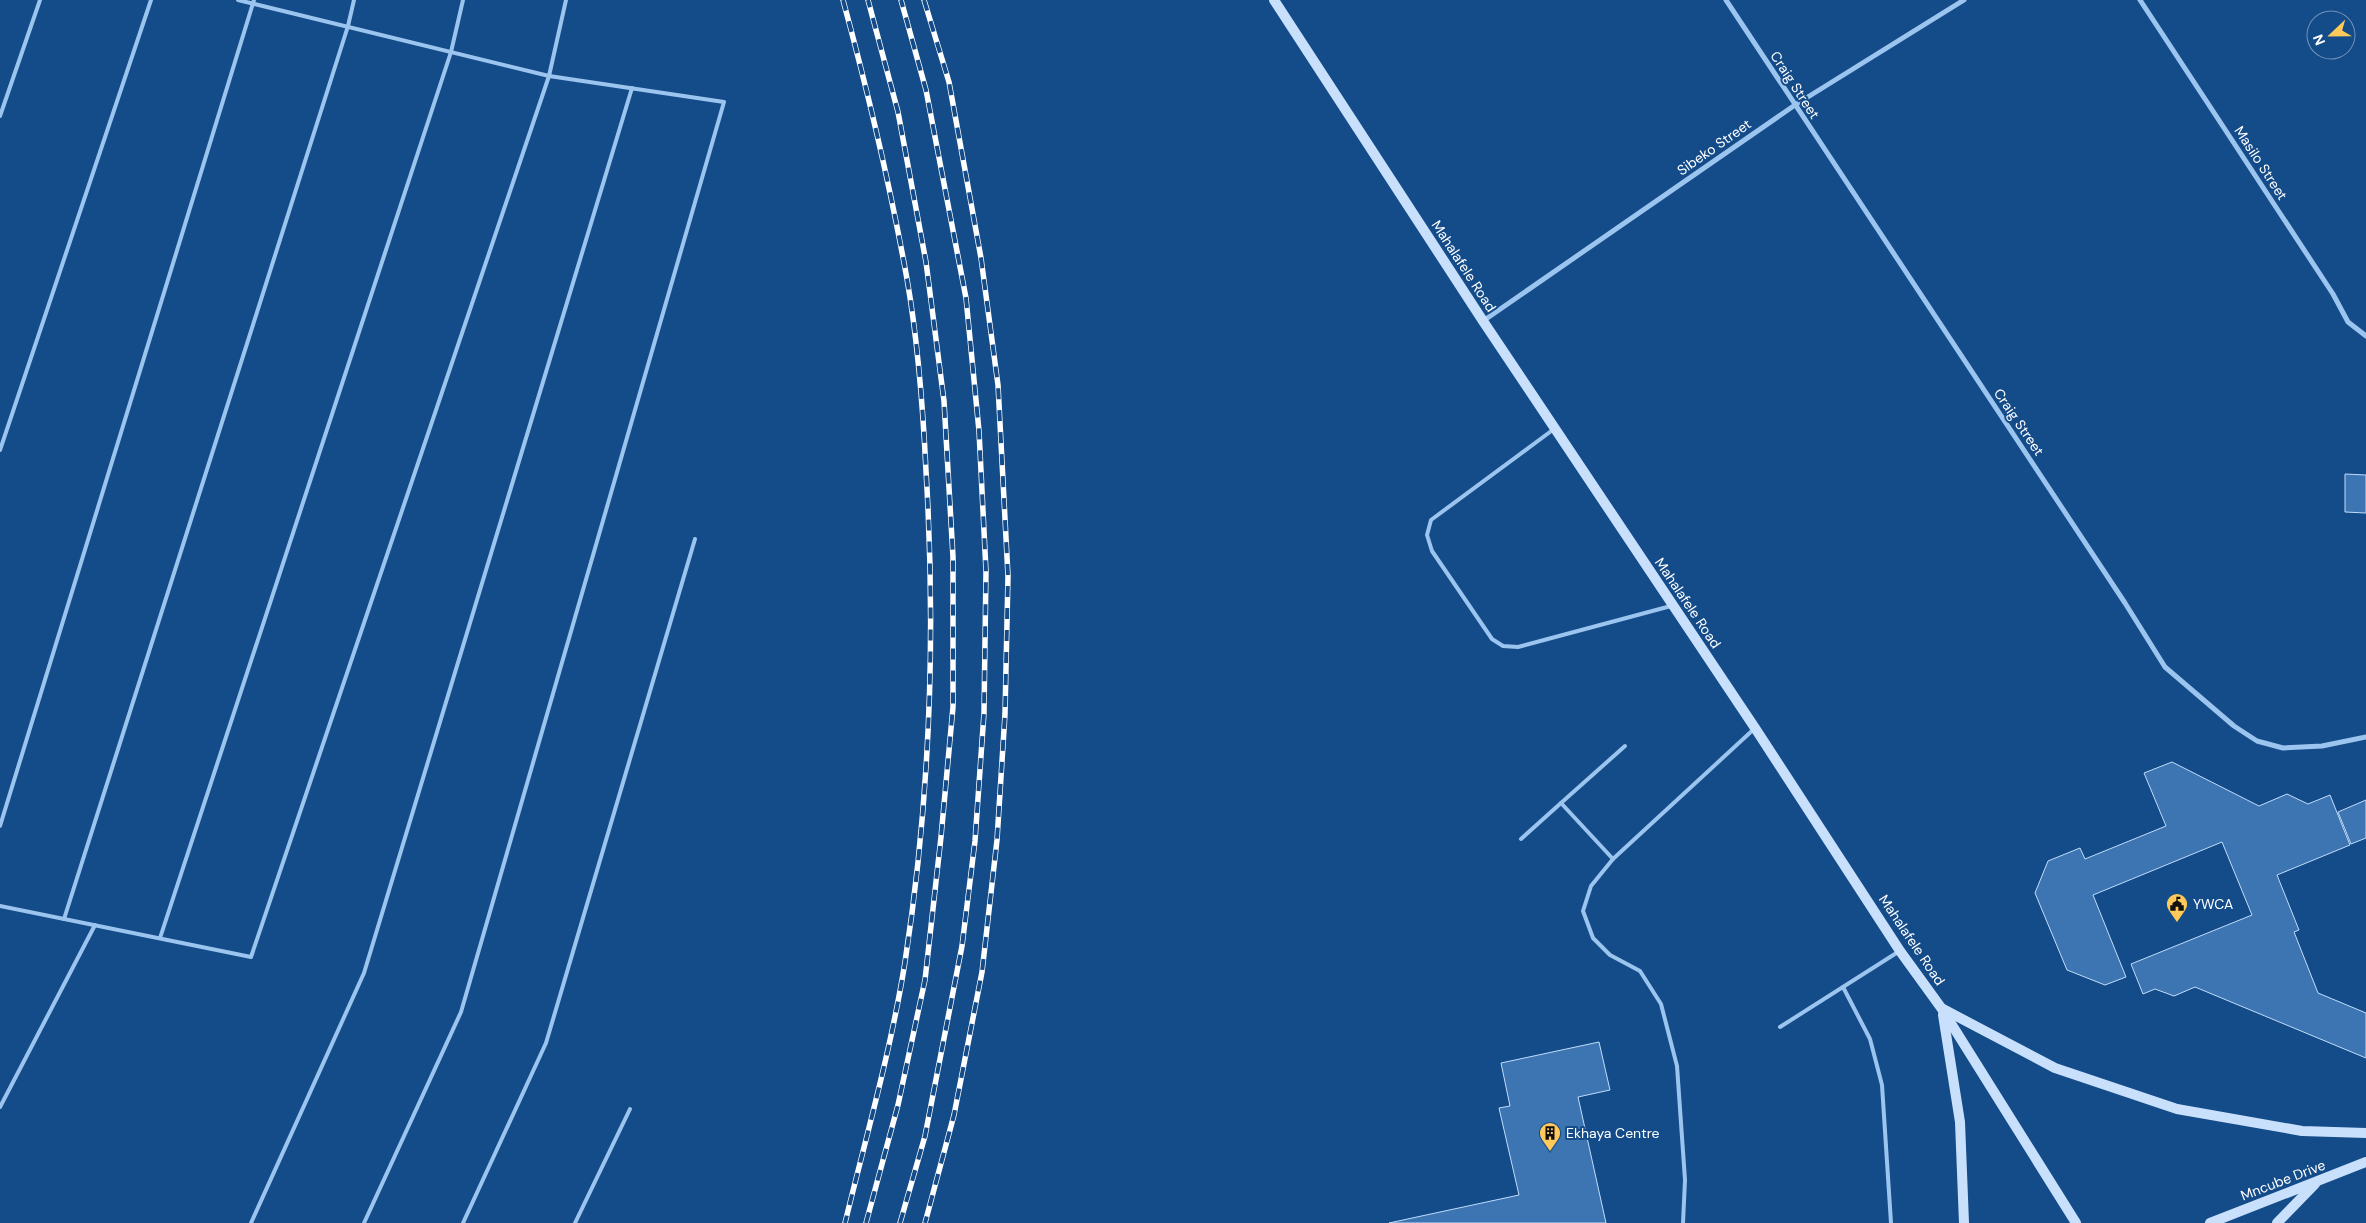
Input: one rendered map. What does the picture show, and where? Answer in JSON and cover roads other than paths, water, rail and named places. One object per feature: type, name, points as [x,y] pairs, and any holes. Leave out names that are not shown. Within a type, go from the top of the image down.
[{"type":"main road","name":"Mahalafele Road","points":[[1274,0],[1483,321],[1755,728],[1900,951],[1942,1009],[2076,1223]]},
{"type":"main road","points":[[1942,1009],[2056,1068],[2176,1109],[2302,1130],[2366,1133]]},
{"type":"main road","points":[[1942,1009],[1960,1122],[1964,1223]]},
{"type":"main road","name":"Mncube Drive","points":[[2210,1223],[2366,1162]]},
{"type":"main road","points":[[2277,1223],[2318,1182]]},
{"type":"street","name":"Craig Street","points":[[1726,0],[2165,666],[2234,726],[2257,741],[2283,748],[2322,746],[2366,737]]},
{"type":"street","name":"Sibeko Street","points":[[1483,321],[1795,105],[1964,0]]},
{"type":"street","name":"Masilo Street","points":[[2140,0],[2333,294],[2348,322],[2366,336]]},
{"type":"lane","points":[[0,116],[40,0]]},
{"type":"lane","points":[[0,450],[151,0]]},
{"type":"lane","points":[[238,0],[253,2],[549,76],[724,102],[461,1012],[364,1223]]},
{"type":"lane","points":[[64,919],[348,26],[354,0]]},
{"type":"lane","points":[[160,938],[451,52],[463,0]]},
{"type":"lane","points":[[0,906],[251,957],[549,76],[566,0]]},
{"type":"lane","points":[[0,826],[253,2]]},
{"type":"lane","points":[[251,1223],[364,973],[632,88]]},
{"type":"lane","points":[[1555,428],[1431,520],[1427,535],[1432,551],[1492,639],[1503,646],[1518,647],[1673,606]]},
{"type":"lane","points":[[463,1223],[546,1043],[695,539]]},
{"type":"lane","points":[[1683,1223],[1684,1180],[1677,1066],[1661,1004],[1640,972],[1610,955],[1592,938],[1583,911],[1591,886],[1613,859],[1755,728]]},
{"type":"lane","points":[[1521,839],[1625,746]]},
{"type":"lane","points":[[1561,803],[1613,859]]},
{"type":"lane","points":[[0,1107],[95,925]]},
{"type":"lane","points":[[1780,1026],[1900,951]]},
{"type":"lane","points":[[1843,987],[1870,1039],[1882,1085],[1891,1223]]},
{"type":"lane","points":[[575,1223],[630,1108]]},
{"type":"railway","points":[[843,0],[886,174],[911,303],[923,423],[930,594],[929,717],[925,779],[920,840],[905,962],[893,1028],[845,1223]]},
{"type":"railway","points":[[866,1223],[898,1105],[925,980],[953,707],[953,557],[944,401],[926,262],[898,112],[868,0]]},
{"type":"railway","points":[[900,1223],[925,1136],[962,946],[975,841],[984,713],[986,571],[979,431],[966,298],[926,90],[901,0]]},
{"type":"railway","points":[[924,0],[949,82],[981,258],[998,385],[1008,576],[1005,714],[997,840],[982,972],[954,1115],[925,1223]]},
{"type":"place","name":"YWCA","points":[[2177,923]]},
{"type":"place","name":"Ekhaya Centre","points":[[1550,1152]]}]
